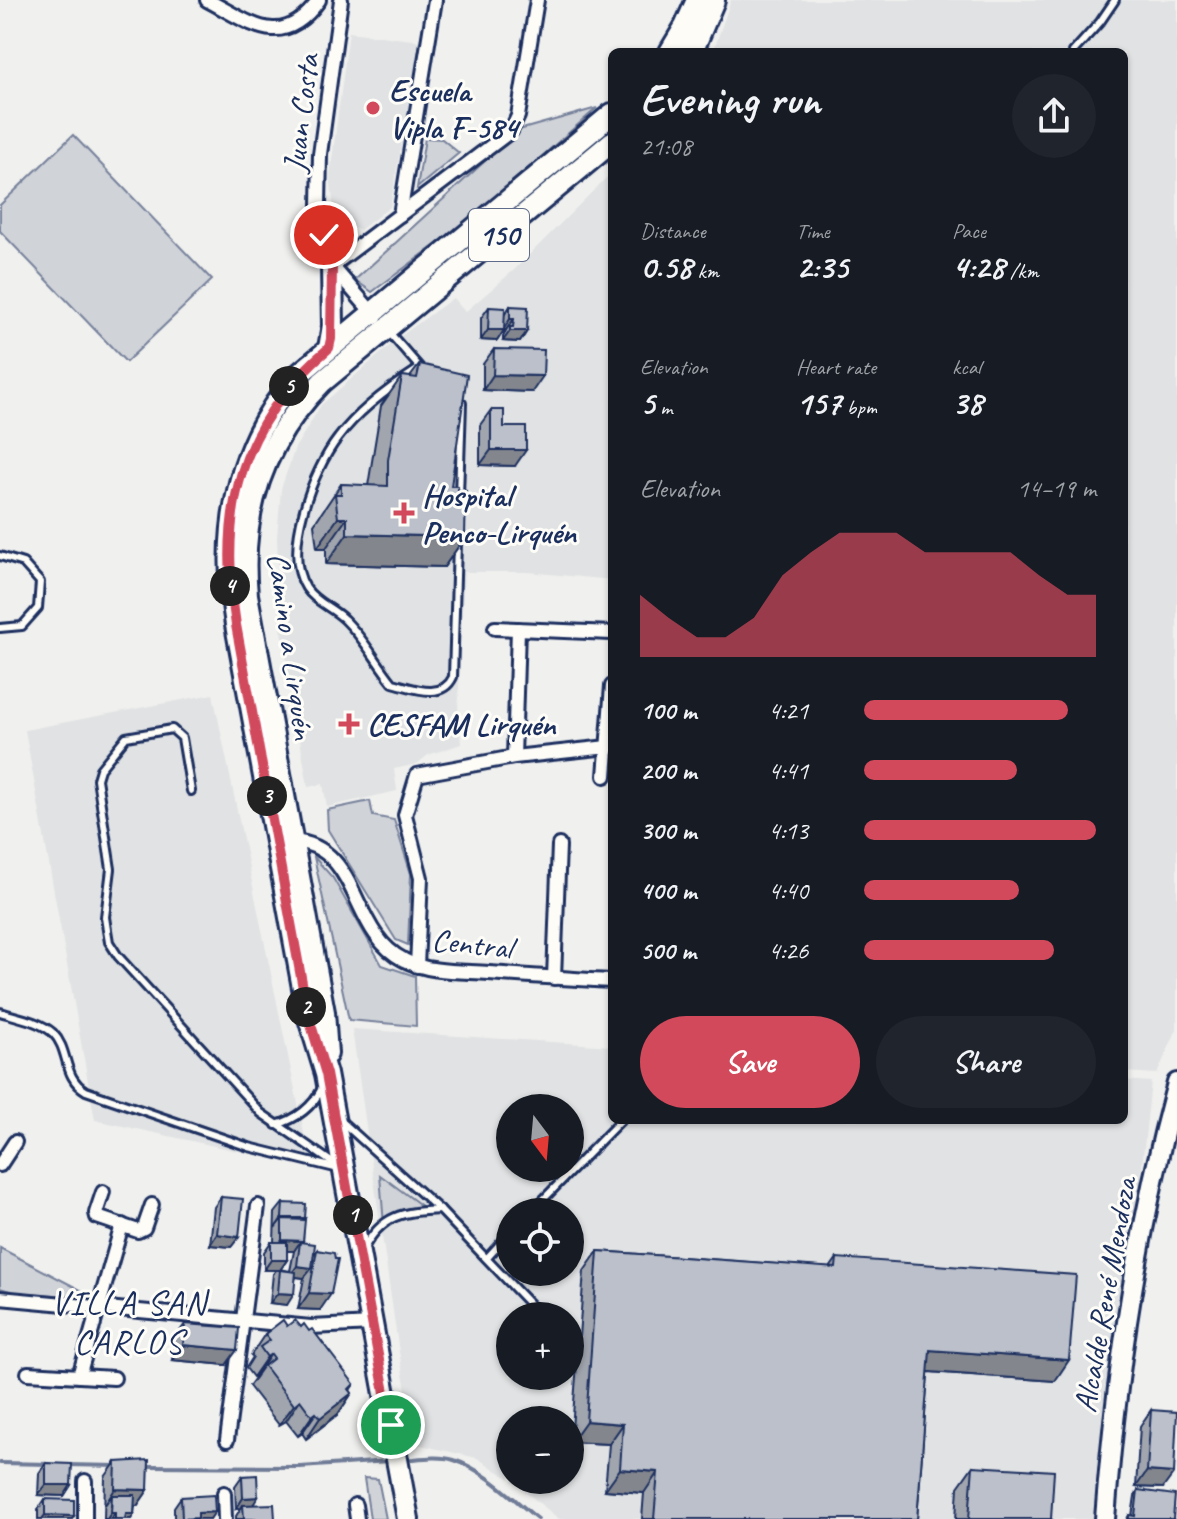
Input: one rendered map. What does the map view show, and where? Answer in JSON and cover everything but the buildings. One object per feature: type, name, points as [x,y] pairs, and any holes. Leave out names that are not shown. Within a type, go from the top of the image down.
[{"type":"main road","points":[[672,48],[697,0]]},
{"type":"main road","points":[[694,48],[714,0]]},
{"type":"main road","name":"Camino a Lirquén","points":[[326,1074],[324,1012],[247,595],[245,554],[250,510],[263,464],[294,412],[378,320],[608,118]]},
{"type":"main road","name":"Camino a Lirquén","points":[[373,1324],[326,1074],[308,1015],[236,625],[229,556],[240,480],[259,428],[284,391],[329,348],[378,320],[608,145]]},
{"type":"main road","points":[[329,348],[333,326],[332,266]]},
{"type":"main road","name":"150","points":[[373,1324],[408,1519]]},
{"type":"street","points":[[207,0],[260,27],[276,31],[295,25],[319,0]]},
{"type":"street","name":"Juan Costa","points":[[341,0],[318,171],[321,220],[332,266],[378,320]]},
{"type":"street","points":[[400,215],[435,0]]},
{"type":"street","points":[[332,266],[514,127],[537,0]]},
{"type":"street","points":[[495,628],[608,633]]},
{"type":"street","points":[[514,757],[518,629]]},
{"type":"street","points":[[417,966],[421,878],[405,820],[417,775],[514,757],[608,747],[605,776]]},
{"type":"street","name":"Central","points":[[292,841],[313,844],[329,854],[341,868],[380,942],[397,956],[417,966],[608,981]]},
{"type":"street","points":[[554,978],[559,845]]},
{"type":"street","name":"Alcalde René Mendoza","points":[[1105,1519],[1114,1414],[1128,1308],[1177,1083]]},
{"type":"street","points":[[0,1165],[15,1142]]},
{"type":"street","points":[[103,1192],[96,1215],[138,1231],[143,1229],[152,1205]]},
{"type":"street","points":[[227,1440],[258,1206]]},
{"type":"street","points":[[79,1376],[122,1225]]},
{"type":"street","points":[[0,1298],[327,1327],[373,1324]]},
{"type":"street","points":[[28,1373],[114,1378]]},
{"type":"street","points":[[85,1481],[85,1519]]},
{"type":"street","points":[[224,1493],[225,1519]]},
{"type":"street","points":[[355,1505],[357,1519]]},
{"type":"lane","points":[[1077,48],[1115,0]]},
{"type":"lane","points":[[378,320],[419,369],[435,373]]},
{"type":"lane","points":[[419,369],[371,405],[338,437],[305,503],[299,535],[298,566],[306,587],[344,619],[393,683],[438,692],[453,677],[458,533]]},
{"type":"lane","points":[[458,502],[462,397]]},
{"type":"lane","points":[[0,556],[23,563],[40,582],[38,608],[22,626],[0,628]]},
{"type":"lane","points":[[191,791],[182,738],[172,729],[126,737],[100,769],[97,788],[111,869],[105,917],[109,942],[118,956],[261,1113],[344,1171]]},
{"type":"lane","points":[[0,1012],[42,1026],[54,1034],[69,1076],[86,1091],[249,1147],[344,1171]]},
{"type":"lane","points":[[276,1125],[306,1110],[319,1093],[326,1074]]},
{"type":"lane","points":[[334,1114],[440,1210],[528,1302]]},
{"type":"lane","points":[[545,1198],[617,1124]]},
{"type":"lane","points":[[360,1257],[372,1235],[397,1214],[440,1210]]},
{"type":"lane","points":[[487,1258],[496,1248]]},
{"type":"shaded area","points":[[731,0],[1177,0],[1177,1029],[1157,1074],[1128,1072],[1128,48],[714,48]]},
{"type":"shaded area","name":"Escuela Vipla F-584","points":[[349,32],[420,41],[390,207],[360,230],[338,220],[330,175]]},
{"type":"shaded area","points":[[597,108],[469,220],[372,292],[355,280],[519,130]]},
{"type":"shaded area","points":[[73,135],[212,280],[126,362],[0,231],[0,205]]},
{"type":"shaded area","points":[[425,138],[442,139],[459,153],[417,188]]},
{"type":"shaded area","name":"Hospital Penco-Lirquén","points":[[608,176],[608,580],[528,572],[464,572],[458,712],[461,744],[428,755],[417,764],[394,769],[397,791],[327,807],[323,784],[308,787],[280,621],[277,537],[281,489],[295,448],[321,405],[401,336],[453,298],[465,312],[514,270]]},
{"type":"shaded area","points":[[213,694],[311,1167],[95,1120],[25,730]]},
{"type":"shaded area","points":[[370,801],[373,816],[394,820],[411,874],[408,945],[396,940],[328,830],[327,810]]},
{"type":"shaded area","points":[[314,857],[333,878],[382,965],[415,976],[416,1026],[349,1020]]},
{"type":"shaded area","points":[[352,1029],[608,1046],[608,1124],[1128,1124],[1128,1080],[1151,1082],[1104,1519],[559,1519],[528,1494],[584,1494],[584,1406],[496,1406],[496,1470],[477,1458],[416,1444],[399,1352]]},
{"type":"shaded area","points":[[380,1175],[422,1206],[384,1225]]},
{"type":"shaded area","points":[[0,1248],[96,1298],[13,1292],[0,1288]]},
{"type":"shaded area","points":[[364,1478],[378,1479],[386,1519],[370,1519]]},
{"type":"waterway","points":[[402,1460],[454,1460],[477,1471],[538,1519]]},
{"type":"waterway","points":[[146,1466],[300,1467],[389,1461]]},
{"type":"waterway","points":[[0,1463],[50,1464]]},
{"type":"waterway","points":[[66,1465],[118,1466]]},
{"type":"place","name":"Escuela Vipla F-584","points":[[373,108]]},
{"type":"place","name":"Hospital Penco-Lirquén","points":[[404,513]]},
{"type":"place","name":"CESFAM Lirquén","points":[[349,724]]},
{"type":"district","name":"VILLA SAN CARLOS","points":[[129,1322]]},
{"type":"route","points":[[324,235],[332,266],[333,326],[329,348],[284,391],[259,428],[250,448],[242,469],[233,514],[230,577],[236,625],[308,1015],[326,1074],[391,1425]]}]
